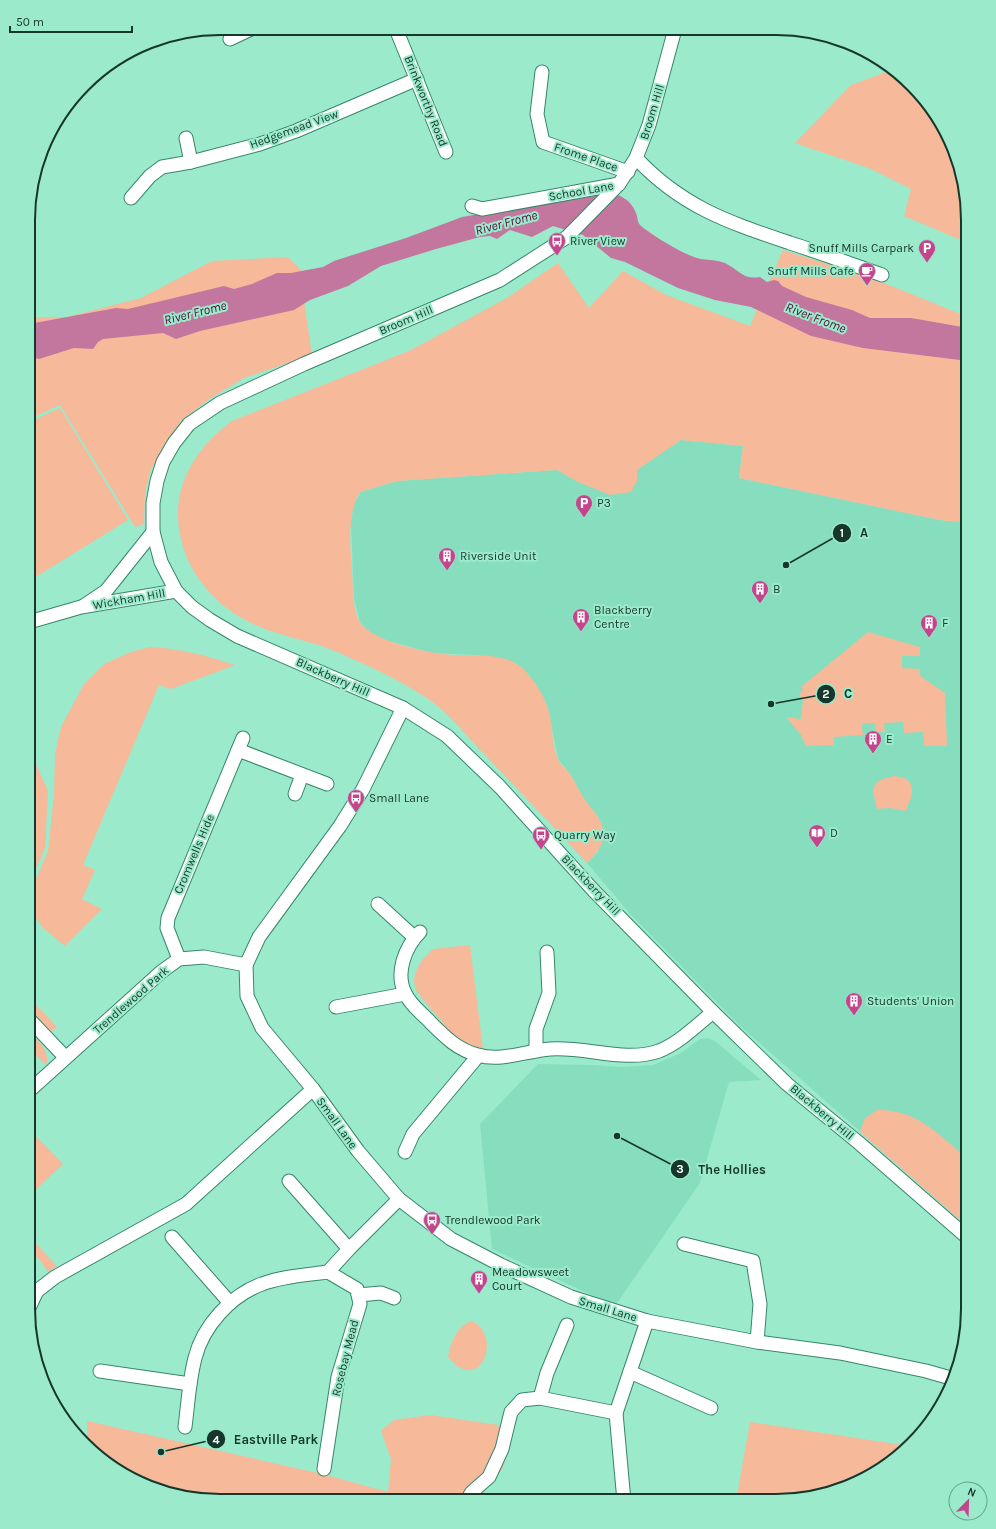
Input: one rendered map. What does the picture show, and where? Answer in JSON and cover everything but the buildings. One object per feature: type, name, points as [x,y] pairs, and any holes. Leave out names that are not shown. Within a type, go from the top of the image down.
[{"type":"street","points":[[230,39],[238,35]]},
{"type":"street","name":"Brinkworthy Road","points":[[399,35],[446,152]]},
{"type":"street","name":"Broom Hill","points":[[176,591],[161,562],[153,532],[153,503],[157,481],[167,455],[189,424],[220,403],[304,364],[500,280],[566,238],[616,187],[628,172],[636,158],[649,125],[673,35]]},
{"type":"street","name":"Frome Place","points":[[542,72],[537,114],[542,142],[628,172]]},
{"type":"street","name":"Hedgemead View","points":[[131,198],[150,176],[162,168],[260,144],[296,131],[417,79]]},
{"type":"street","points":[[186,138],[191,162]]},
{"type":"street","points":[[636,158],[668,187],[695,205],[724,220],[882,276]]},
{"type":"street","name":"School Lane","points":[[472,206],[482,209],[616,187]]},
{"type":"street","name":"Wickham Hill","points":[[82,607],[106,591],[153,532]]},
{"type":"street","name":"Wickham Hill","points":[[35,620],[82,607],[176,591]]},
{"type":"street","name":"Blackberry Hill","points":[[176,591],[192,608],[237,636],[403,708],[447,736],[500,787],[594,891],[713,1012],[787,1084],[961,1232]]},
{"type":"street","points":[[35,1295],[37,1291],[55,1277],[186,1204],[313,1089],[262,1028],[252,1010],[247,996],[246,965],[259,937],[340,826],[363,789],[403,708]]},
{"type":"street","name":"Cromwells Hide","points":[[180,959],[167,928],[168,918],[243,738]]},
{"type":"street","points":[[238,750],[326,784]]},
{"type":"street","points":[[295,794],[302,775]]},
{"type":"street","points":[[378,904],[417,934],[406,951],[402,965],[402,981],[405,994],[450,1042],[478,1056],[505,1057],[536,1050],[558,1048],[630,1054],[653,1052],[675,1043],[713,1012]]},
{"type":"street","points":[[536,1050],[536,1029],[550,993],[548,952]]},
{"type":"street","name":"Trendlewood Park","points":[[35,1085],[161,972],[180,959],[204,957],[246,965]]},
{"type":"street","points":[[336,1007],[405,994]]},
{"type":"street","points":[[35,1025],[65,1057]]},
{"type":"street","points":[[405,1152],[413,1134],[478,1056]]},
{"type":"street","name":"Small Lane","points":[[313,1089],[358,1151],[399,1199],[454,1241],[501,1265],[571,1297],[647,1321],[757,1342],[840,1353],[922,1370],[948,1377]]},
{"type":"street","points":[[289,1181],[349,1249]]},
{"type":"street","points":[[328,1272],[399,1199]]},
{"type":"street","points":[[172,1237],[230,1303]]},
{"type":"street","points":[[684,1244],[753,1261],[760,1304],[757,1342]]},
{"type":"street","points":[[185,1427],[195,1357],[210,1326],[224,1307],[242,1294],[261,1284],[279,1279],[328,1272],[357,1289],[358,1295],[380,1293],[394,1298]]},
{"type":"street","name":"Rosebay Mead","points":[[324,1469],[338,1377],[360,1304],[358,1295]]},
{"type":"street","points":[[623,1494],[616,1413],[647,1321]]},
{"type":"street","points":[[540,1398],[547,1373],[567,1325]]},
{"type":"street","points":[[100,1371],[190,1384]]},
{"type":"street","points":[[630,1372],[711,1408]]},
{"type":"street","points":[[470,1494],[489,1477],[502,1449],[511,1412],[522,1400],[540,1398],[616,1413]]},
{"type":"shaded area","points":[[887,72],[907,89],[923,107],[942,138],[955,172],[961,208],[961,240],[904,216],[911,189],[871,169],[795,143],[851,85]]},
{"type":"shaded area","points":[[783,250],[874,279],[961,314],[961,522],[940,520],[739,478],[743,446],[681,440],[637,470],[637,481],[631,492],[610,495],[578,482],[557,470],[397,481],[360,492],[353,510],[350,539],[353,589],[354,603],[357,617],[360,622],[367,629],[377,635],[403,646],[445,654],[503,658],[517,664],[527,673],[546,702],[551,720],[554,747],[559,761],[571,775],[602,825],[604,834],[602,843],[597,852],[587,863],[481,750],[435,704],[413,689],[349,657],[327,648],[260,627],[243,619],[213,596],[201,582],[184,550],[178,514],[182,486],[187,473],[202,450],[211,439],[232,421],[409,351],[507,298],[558,263],[589,308],[623,271],[666,295],[750,326]]},
{"type":"shaded area","points":[[288,257],[306,275],[304,301],[312,355],[244,378],[208,400],[181,421],[151,469],[145,493],[144,524],[135,527],[60,405],[35,416],[35,317],[67,317],[141,298],[212,261]]},
{"type":"shaded area","points":[[60,408],[128,520],[35,577],[35,419]]},
{"type":"shaded area","points":[[681,440],[743,446],[739,478],[940,520],[961,522],[961,1220],[739,1025],[631,915],[587,863],[598,852],[599,818],[585,801],[571,775],[558,759],[548,708],[529,675],[517,664],[477,655],[432,653],[382,639],[369,632],[360,622],[354,599],[351,522],[354,503],[361,492],[397,481],[557,470],[578,482],[637,481],[636,470]]},
{"type":"shaded area","points":[[868,632],[920,647],[920,656],[902,656],[902,668],[920,669],[920,676],[945,693],[947,746],[924,746],[923,732],[904,733],[903,722],[884,723],[885,732],[876,732],[875,723],[862,724],[863,735],[834,737],[834,745],[806,746],[801,735],[786,717],[801,719],[803,700],[799,694],[803,690],[801,687]]},
{"type":"shaded area","points":[[150,647],[172,649],[193,653],[235,665],[171,689],[159,685],[83,865],[95,870],[82,899],[102,909],[65,946],[43,928],[35,917],[35,881],[48,851],[54,795],[55,754],[61,727],[84,684],[104,664],[131,652]]},
{"type":"shaded area","points":[[35,762],[48,791],[45,848],[35,871]]},
{"type":"shaded area","points":[[895,776],[907,779],[912,787],[911,799],[906,811],[890,808],[877,809],[874,786],[881,780]]},
{"type":"shaded area","points":[[470,945],[483,1049],[463,1042],[453,1035],[416,990],[414,981],[415,973],[422,960],[433,949]]},
{"type":"shaded area","points":[[35,1004],[57,1027],[51,1032],[35,1016]]},
{"type":"shaded area","points":[[35,1038],[45,1050],[47,1055],[46,1065],[35,1055]]},
{"type":"shaded area","points":[[708,1038],[715,1041],[761,1080],[729,1082],[700,1183],[615,1306],[492,1249],[480,1124],[538,1064],[622,1067],[653,1065],[681,1053],[700,1039]]},
{"type":"shaded area","points":[[877,1110],[904,1114],[927,1125],[961,1153],[961,1221],[860,1132],[865,1118]]},
{"type":"shaded area","points":[[35,1135],[63,1164],[35,1190]]},
{"type":"shaded area","points":[[35,1242],[57,1266],[48,1272],[35,1256]]},
{"type":"shaded area","points":[[471,1321],[481,1327],[486,1337],[487,1348],[479,1367],[470,1370],[460,1368],[448,1357],[450,1346],[458,1331],[466,1323]]},
{"type":"shaded area","points":[[430,1415],[512,1427],[503,1468],[483,1494],[208,1494],[172,1488],[138,1475],[107,1456],[87,1438],[87,1421],[322,1474],[388,1492],[391,1459],[381,1431],[394,1420]]},
{"type":"shaded area","points":[[750,1422],[902,1445],[879,1463],[858,1475],[824,1488],[788,1494],[737,1494]]},
{"type":"water","name":"River Frome","points":[[603,193],[618,195],[627,200],[633,208],[640,225],[669,245],[687,254],[701,259],[725,263],[745,276],[754,278],[760,277],[767,282],[774,280],[778,281],[782,286],[806,297],[852,310],[870,318],[911,318],[961,327],[961,360],[863,348],[811,336],[751,307],[715,300],[678,288],[625,262],[611,258],[583,235],[553,226],[532,237],[510,230],[497,239],[490,236],[480,237],[381,266],[348,286],[310,300],[294,310],[200,331],[176,339],[163,333],[103,339],[98,342],[93,349],[74,348],[39,359],[35,358],[35,323],[116,308],[128,309],[224,286],[234,289],[252,284],[277,273],[291,273],[323,267],[334,261],[406,238],[462,217]]},
{"type":"place","name":"River View","points":[[557,256]]},
{"type":"place","name":"Snuff Mills Carpark","points":[[927,263]]},
{"type":"place","name":"Snuff Mills Cafe","points":[[867,286]]},
{"type":"place","name":"P3","points":[[584,518]]},
{"type":"place","name":"A","points":[[786,565]]},
{"type":"place","name":"Riverside Unit","points":[[447,571]]},
{"type":"place","name":"B","points":[[760,604]]},
{"type":"place","name":"Blackberry Centre","points":[[581,632]]},
{"type":"place","name":"F","points":[[929,638]]},
{"type":"place","name":"C","points":[[771,704]]},
{"type":"place","name":"E","points":[[873,754]]},
{"type":"place","name":"Small Lane","points":[[356,813]]},
{"type":"place","name":"D","points":[[817,848]]},
{"type":"place","name":"Quarry Way","points":[[541,850]]},
{"type":"place","name":"Students' Union","points":[[854,1016]]},
{"type":"place","name":"The Hollies","points":[[617,1136]]},
{"type":"place","name":"Trendlewood Park","points":[[432,1235]]},
{"type":"place","name":"Meadowsweet Court","points":[[479,1294]]},
{"type":"place","name":"Eastville Park","points":[[161,1452]]}]
